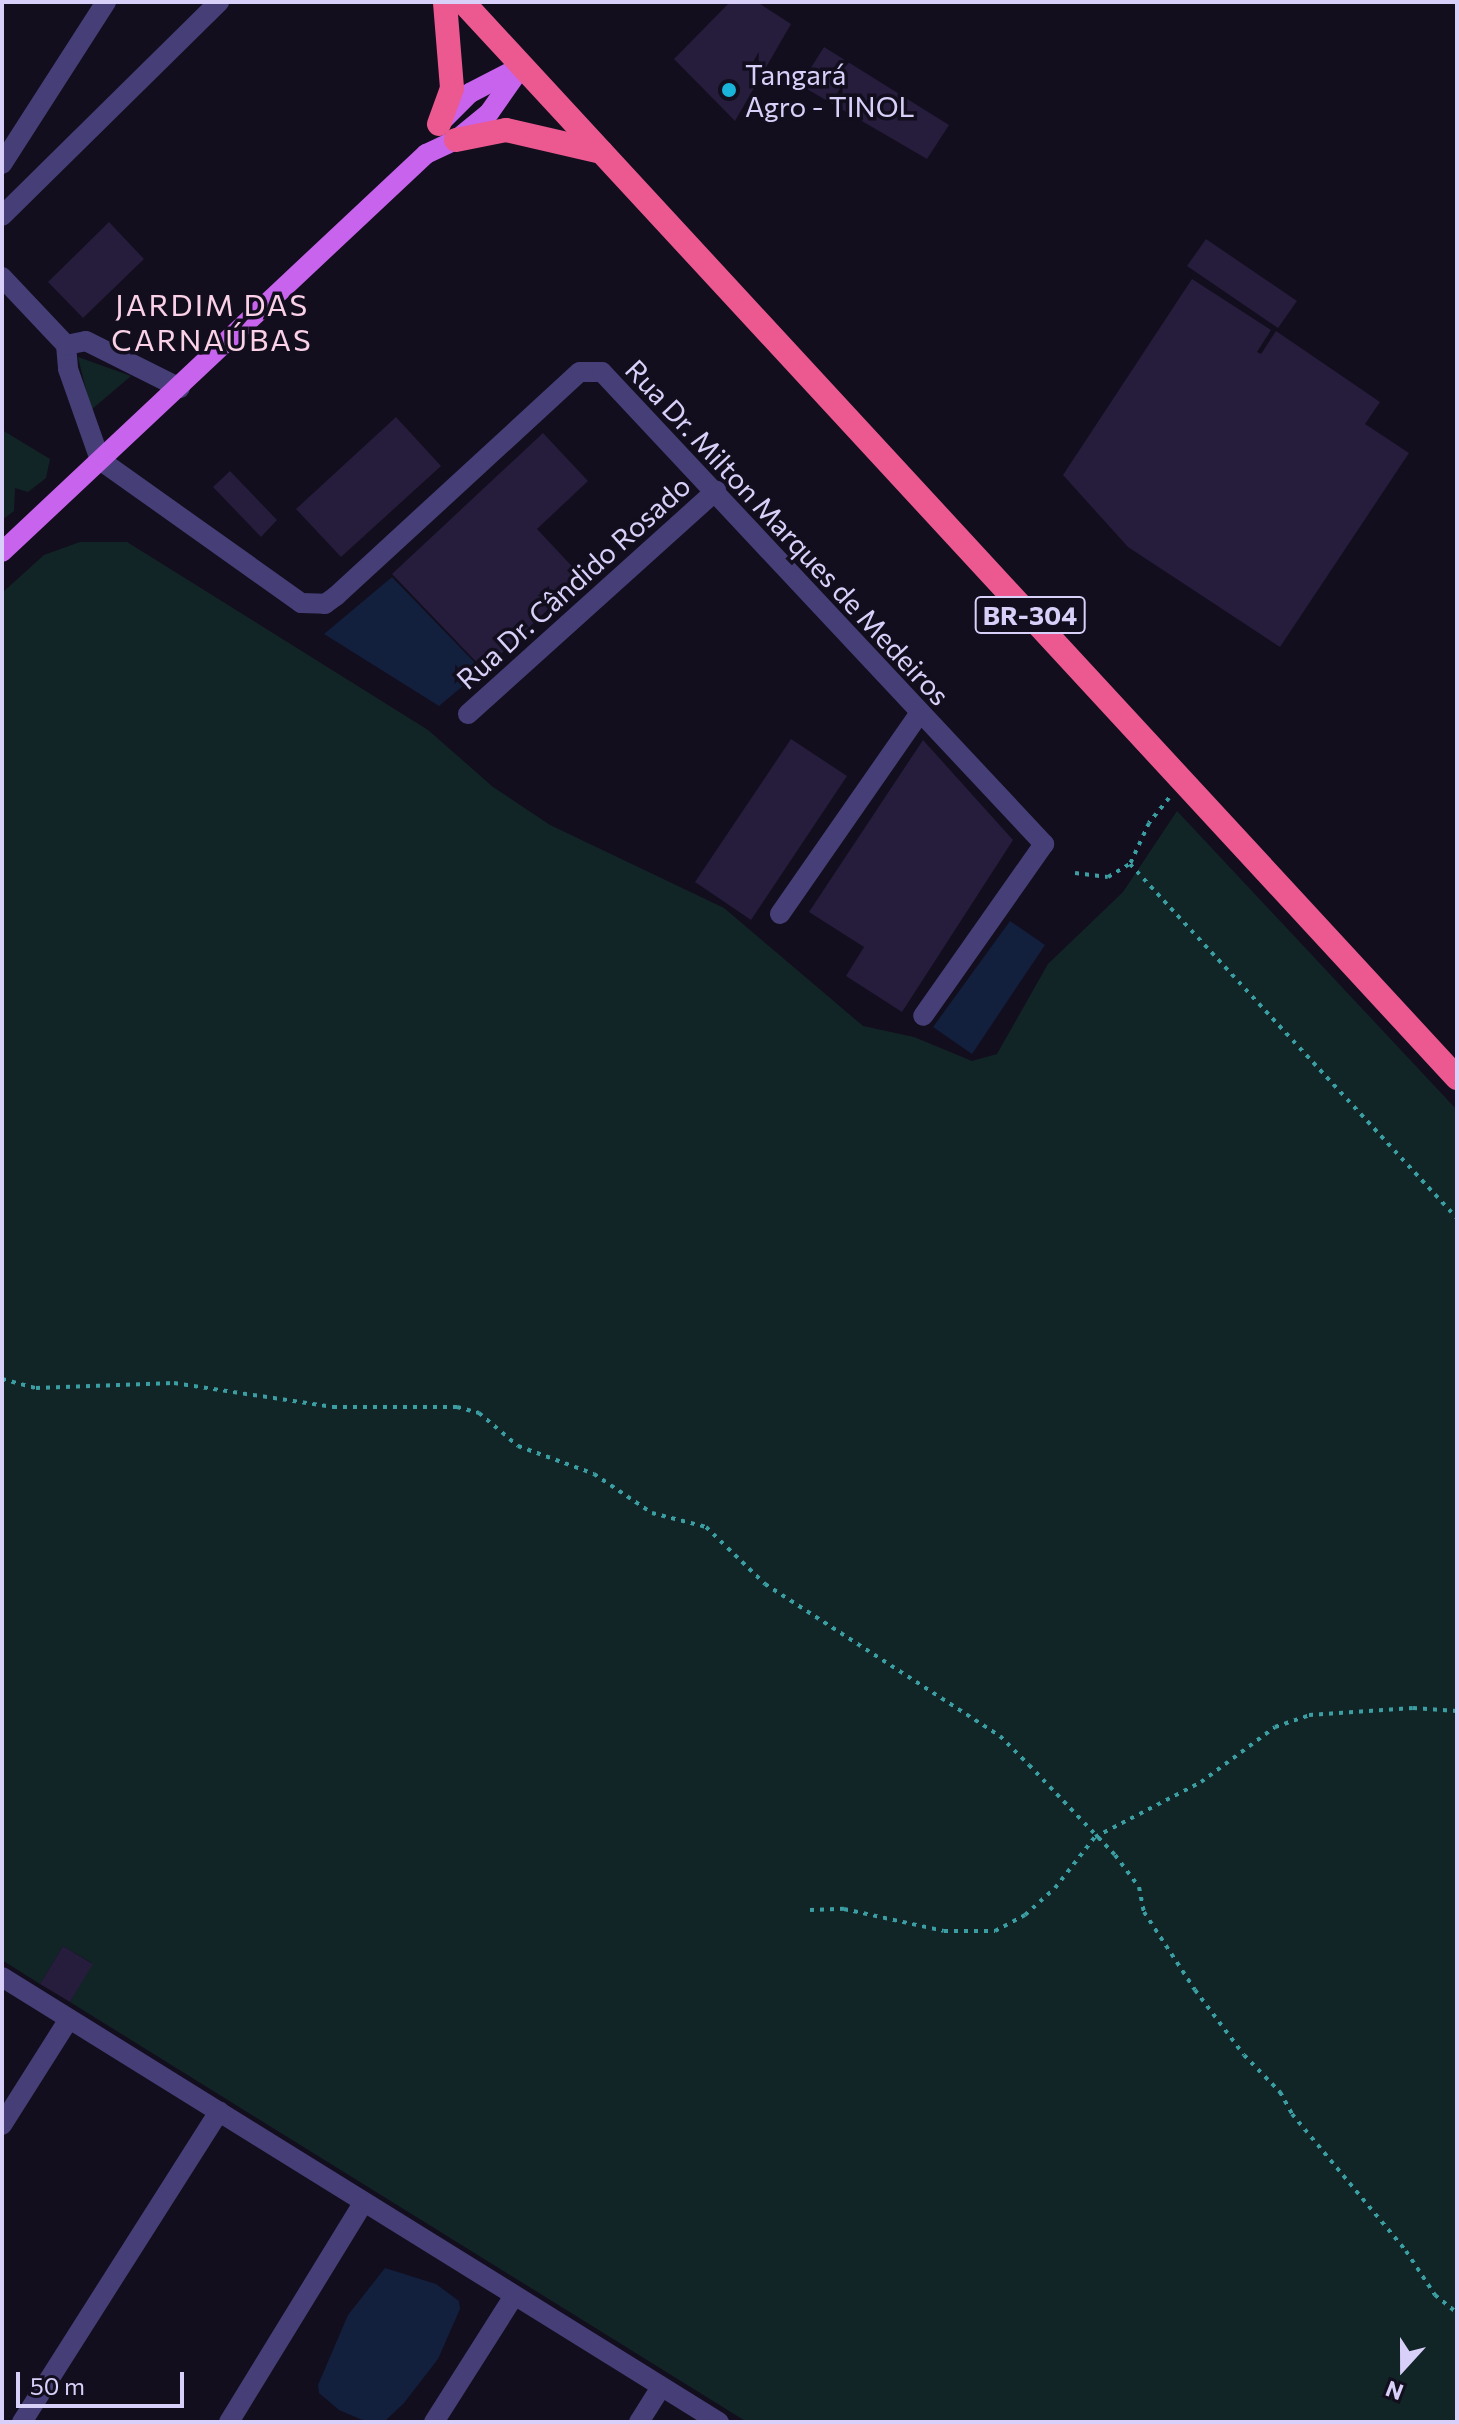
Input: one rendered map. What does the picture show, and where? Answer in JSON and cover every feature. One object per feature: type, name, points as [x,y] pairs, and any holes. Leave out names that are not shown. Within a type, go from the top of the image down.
[{"type":"highway","points":[[445,2],[452,88],[448,132],[506,130],[602,153]]},
{"type":"highway","name":"BR-304","points":[[463,2],[1457,1078]]},
{"type":"main road","points":[[448,132],[470,93],[522,66]]},
{"type":"main road","points":[[2,552],[180,388],[448,132],[504,97],[522,66]]},
{"type":"street","points":[[2,164],[106,2]]},
{"type":"street","points":[[2,216],[219,2]]},
{"type":"street","points":[[2,277],[66,345],[68,369],[100,460]]},
{"type":"street","points":[[66,345],[86,341],[180,388]]},
{"type":"street","name":"Rua Dr. Milton Marques de Medeiros","points":[[100,460],[301,603],[314,605],[336,596],[587,369],[602,372],[1044,844],[923,1016]]},
{"type":"street","name":"Rua Dr. Cândido Rosado","points":[[468,714],[716,491]]},
{"type":"street","points":[[780,914],[919,714]]},
{"type":"street","points":[[2,1977],[719,2422]]},
{"type":"street","points":[[2,2125],[69,2019]]},
{"type":"street","points":[[22,2422],[219,2111]]},
{"type":"street","points":[[229,2422],[364,2202]]},
{"type":"street","points":[[434,2422],[514,2296]]},
{"type":"street","points":[[639,2422],[661,2387]]},
{"type":"path","points":[[1075,873],[1108,877],[1130,864],[1149,823],[1173,792]]},
{"type":"path","points":[[1130,864],[1457,1218]]},
{"type":"path","points":[[2,1379],[36,1388],[174,1383],[333,1407],[457,1407],[479,1413],[518,1446],[594,1474],[652,1513],[706,1527],[794,1606],[1000,1736],[1139,1887],[1144,1912],[1244,2055],[1280,2092],[1292,2114],[1406,2251],[1435,2295],[1457,2313]]},
{"type":"path","points":[[810,1910],[844,1909],[944,1931],[995,1931],[1025,1915],[1055,1888],[1095,1837],[1201,1782],[1275,1727],[1309,1715],[1413,1708],[1457,1711]]},
{"type":"green space","points":[[78,357],[131,376],[91,410]]},
{"type":"green space","points":[[2,430],[50,459],[46,478],[28,492],[15,488],[14,511],[2,520]]},
{"type":"green space","points":[[80,542],[127,542],[428,730],[493,787],[550,825],[724,908],[863,1026],[914,1037],[972,1061],[997,1054],[1048,964],[1123,892],[1177,811],[1457,1110],[1457,2422],[747,2422],[70,2002],[92,1963],[63,1946],[40,1984],[2,1960],[2,593],[44,555]]},
{"type":"water","points":[[392,577],[482,670],[439,706],[324,634]]},
{"type":"water","points":[[1010,921],[1045,945],[972,1054],[933,1027]]},
{"type":"water","points":[[385,2268],[436,2284],[459,2301],[460,2309],[438,2359],[404,2403],[384,2422],[367,2422],[339,2410],[319,2393],[318,2385],[348,2315]]},
{"type":"building","name":"Tangará Agro - TINOL","points":[[730,2],[757,2],[791,24],[735,121],[674,59]]},
{"type":"building","points":[[824,47],[949,125],[927,159],[800,85]]},
{"type":"building","points":[[109,222],[144,259],[83,318],[48,282]]},
{"type":"building","points":[[1206,239],[1297,301],[1278,328],[1187,266]]},
{"type":"building","points":[[1192,279],[1271,330],[1257,352],[1261,354],[1276,331],[1380,402],[1365,424],[1409,453],[1280,647],[1128,547],[1063,475]]},
{"type":"building","points":[[396,417],[441,466],[341,557],[296,509]]},
{"type":"building","points":[[543,433],[588,481],[537,529],[582,577],[484,670],[392,574]]},
{"type":"building","points":[[230,471],[277,520],[261,537],[213,487]]},
{"type":"building","points":[[791,739],[847,776],[751,920],[695,882]]},
{"type":"building","points":[[923,740],[1013,840],[902,1012],[846,976],[864,947],[809,912]]},
{"type":"building","points":[[63,1946],[93,1964],[70,2002],[40,1984]]},
{"type":"place","name":"Tangará Agro - TINOL","points":[[729,90]]},
{"type":"district","name":"JARDIM DAS CARNAÚBAS","points":[[212,321]]}]
